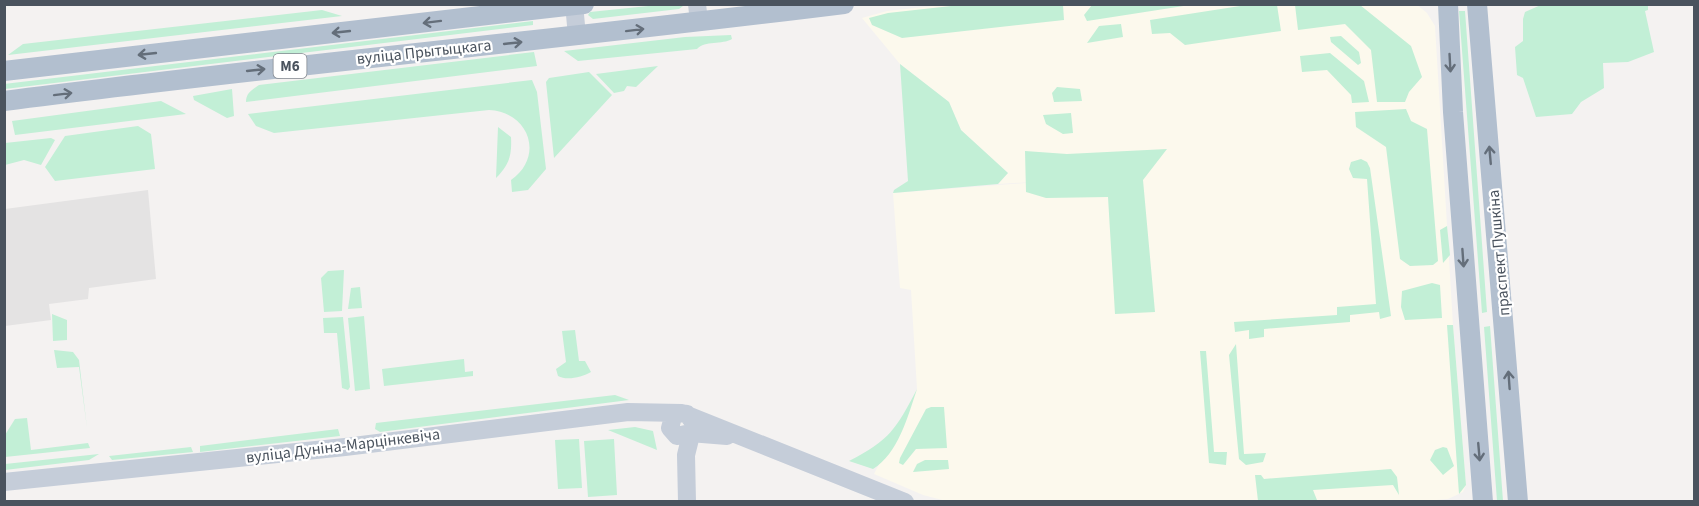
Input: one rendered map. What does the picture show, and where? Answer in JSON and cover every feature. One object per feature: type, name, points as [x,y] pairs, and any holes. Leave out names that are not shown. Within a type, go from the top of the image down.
[{"type":"main road","name":"вуліца Прытыцкага","points":[[4,101],[226,73],[577,36],[698,14],[844,4]]},
{"type":"main road","points":[[1448,4],[1456,158],[1483,501]]},
{"type":"main road","name":"праспект Пушкіна","points":[[1477,4],[1518,501]]},
{"type":"main road","name":"вуліца Прытыцкага","points":[[4,71],[577,5]]},
{"type":"street","points":[[577,5],[577,36]]},
{"type":"street","points":[[628,412],[661,422],[681,436],[687,421]]},
{"type":"street","name":"вуліца Дуніна-Марцінкевіча","points":[[4,482],[345,447],[628,412],[687,421]]},
{"type":"street","points":[[687,421],[772,448],[905,501]]},
{"type":"street","points":[[687,421],[685,482],[687,501]]},
{"type":"street","points":[[672,431],[685,482]]},
{"type":"shaded area","points":[[951,4],[1416,4],[1427,13],[1435,26],[1453,325],[1466,485],[1463,492],[1448,499],[1412,502],[950,502],[923,495],[874,474],[917,389],[911,290],[900,288],[893,193],[1051,181],[998,184],[1008,173],[961,130],[949,102],[900,64],[862,18],[887,11]]},
{"type":"shaded area","points":[[148,190],[156,279],[89,288],[88,299],[49,304],[51,320],[5,326],[5,209]]},
{"type":"green space","points":[[1253,4],[1277,5],[1281,31],[1185,45],[1170,33],[1152,34],[1150,20]]},
{"type":"green space","points":[[1543,4],[1648,5],[1648,10],[1645,11],[1654,52],[1628,62],[1603,63],[1604,88],[1581,102],[1572,114],[1536,117],[1523,78],[1517,75],[1515,47],[1523,41],[1525,12]]},
{"type":"green space","points":[[658,5],[683,6],[679,9],[593,19],[588,15],[590,12]]},
{"type":"green space","points":[[960,5],[1063,5],[1064,20],[902,38],[872,25],[869,18],[888,13]]},
{"type":"green space","points":[[1092,5],[1190,5],[1087,21],[1084,15]]},
{"type":"green space","points":[[1295,5],[1360,5],[1411,46],[1422,77],[1409,92],[1405,102],[1377,102],[1371,50],[1345,24],[1298,30]]},
{"type":"green space","points":[[322,10],[342,16],[8,55],[23,44]]},
{"type":"green space","points":[[1459,11],[1465,11],[1487,312],[1482,313]]},
{"type":"green space","points":[[533,21],[533,25],[5,89],[4,84]]},
{"type":"green space","points":[[1121,24],[1123,37],[1087,43],[1099,26]]},
{"type":"green space","points":[[731,35],[732,39],[728,41],[704,44],[697,49],[578,61],[564,51],[685,37]]},
{"type":"green space","points":[[1341,36],[1359,52],[1361,63],[1358,65],[1331,42],[1330,37]]},
{"type":"green space","points":[[534,52],[537,66],[246,102],[248,94],[259,85]]},
{"type":"green space","points":[[1330,53],[1364,81],[1369,102],[1352,103],[1351,95],[1327,70],[1302,72],[1300,56]]},
{"type":"green space","points":[[900,64],[949,102],[961,130],[1008,173],[998,184],[893,193],[908,181]]},
{"type":"green space","points":[[658,66],[636,87],[627,86],[624,91],[614,93],[596,74]]},
{"type":"green space","points":[[589,72],[612,95],[554,158],[546,82],[549,78]]},
{"type":"green space","points":[[532,80],[537,92],[546,169],[528,190],[512,192],[511,180],[528,159],[530,148],[523,127],[514,118],[503,113],[489,110],[274,133],[256,126],[248,114]]},
{"type":"green space","points":[[1057,87],[1080,89],[1082,101],[1054,102],[1052,93]]},
{"type":"green space","points":[[232,89],[234,116],[227,118],[194,100],[193,96]]},
{"type":"green space","points":[[161,101],[186,114],[15,135],[12,121]]},
{"type":"green space","points":[[1406,109],[1411,121],[1427,129],[1438,261],[1433,265],[1410,266],[1400,259],[1386,147],[1356,127],[1355,112]]},
{"type":"green space","points":[[1071,113],[1073,133],[1063,134],[1046,124],[1043,115]]},
{"type":"green space","points":[[138,126],[151,134],[155,169],[55,181],[45,167],[65,136]]},
{"type":"green space","points":[[498,127],[511,137],[511,144],[509,160],[496,178]]},
{"type":"green space","points":[[51,138],[55,140],[41,165],[24,160],[5,165],[5,143]]},
{"type":"green space","points":[[1167,149],[1143,180],[1155,312],[1115,314],[1108,197],[1046,198],[1026,192],[1025,151],[1067,154]]},
{"type":"green space","points":[[1361,159],[1367,162],[1370,168],[1391,316],[1380,319],[1379,312],[1350,315],[1350,322],[1264,329],[1264,337],[1249,339],[1249,330],[1235,332],[1234,322],[1337,315],[1337,307],[1376,304],[1367,179],[1353,178],[1349,169],[1351,162]]},
{"type":"green space","points":[[1447,226],[1450,255],[1443,263],[1440,230]]},
{"type":"green space","points":[[344,270],[342,311],[324,312],[321,278],[328,271]]},
{"type":"green space","points":[[1432,283],[1440,285],[1442,318],[1405,320],[1401,307],[1402,291]]},
{"type":"green space","points":[[360,287],[362,308],[348,309],[351,288]]},
{"type":"green space","points":[[52,314],[67,320],[67,340],[53,341]]},
{"type":"green space","points":[[364,316],[370,389],[355,391],[348,318]]},
{"type":"green space","points":[[343,317],[350,387],[348,390],[342,388],[337,333],[324,333],[323,318]]},
{"type":"green space","points":[[1447,325],[1453,325],[1466,485],[1459,494]]},
{"type":"green space","points":[[1490,326],[1503,501],[1497,501],[1484,327]]},
{"type":"green space","points":[[575,330],[579,361],[585,361],[591,372],[574,378],[558,376],[556,369],[566,362],[562,331]]},
{"type":"green space","points":[[1236,344],[1244,454],[1266,453],[1263,462],[1246,465],[1239,459],[1229,355]]},
{"type":"green space","points":[[54,350],[73,352],[79,360],[87,428],[79,367],[57,368]]},
{"type":"green space","points":[[1200,351],[1206,351],[1214,452],[1227,452],[1226,465],[1209,463]]},
{"type":"green space","points":[[464,359],[465,372],[473,371],[473,376],[384,386],[382,369]]},
{"type":"green space","points":[[917,389],[901,434],[882,462],[873,469],[849,461],[883,440],[897,424]]},
{"type":"green space","points":[[615,395],[629,400],[380,432],[375,429],[376,423]]},
{"type":"green space","points":[[944,407],[947,448],[916,449],[903,465],[899,463],[926,409]]},
{"type":"green space","points":[[27,418],[31,450],[88,443],[90,448],[5,457],[5,435],[15,419]]},
{"type":"green space","points":[[635,427],[653,431],[657,450],[608,430]]},
{"type":"green space","points":[[338,429],[340,436],[200,452],[200,446]]},
{"type":"green space","points":[[579,439],[582,488],[558,489],[555,440]]},
{"type":"green space","points":[[614,439],[617,495],[588,497],[584,441]]},
{"type":"green space","points":[[191,447],[193,452],[112,460],[109,456]]},
{"type":"green space","points":[[1447,448],[1454,466],[1443,475],[1430,460],[1435,450]]},
{"type":"green space","points":[[99,454],[89,460],[5,470],[5,464]]},
{"type":"green space","points":[[925,460],[948,460],[949,469],[913,472],[917,464]]},
{"type":"green space","points":[[1391,469],[1397,477],[1399,495],[1393,485],[1313,490],[1317,500],[1258,501],[1255,475],[1261,475],[1264,479]]}]
